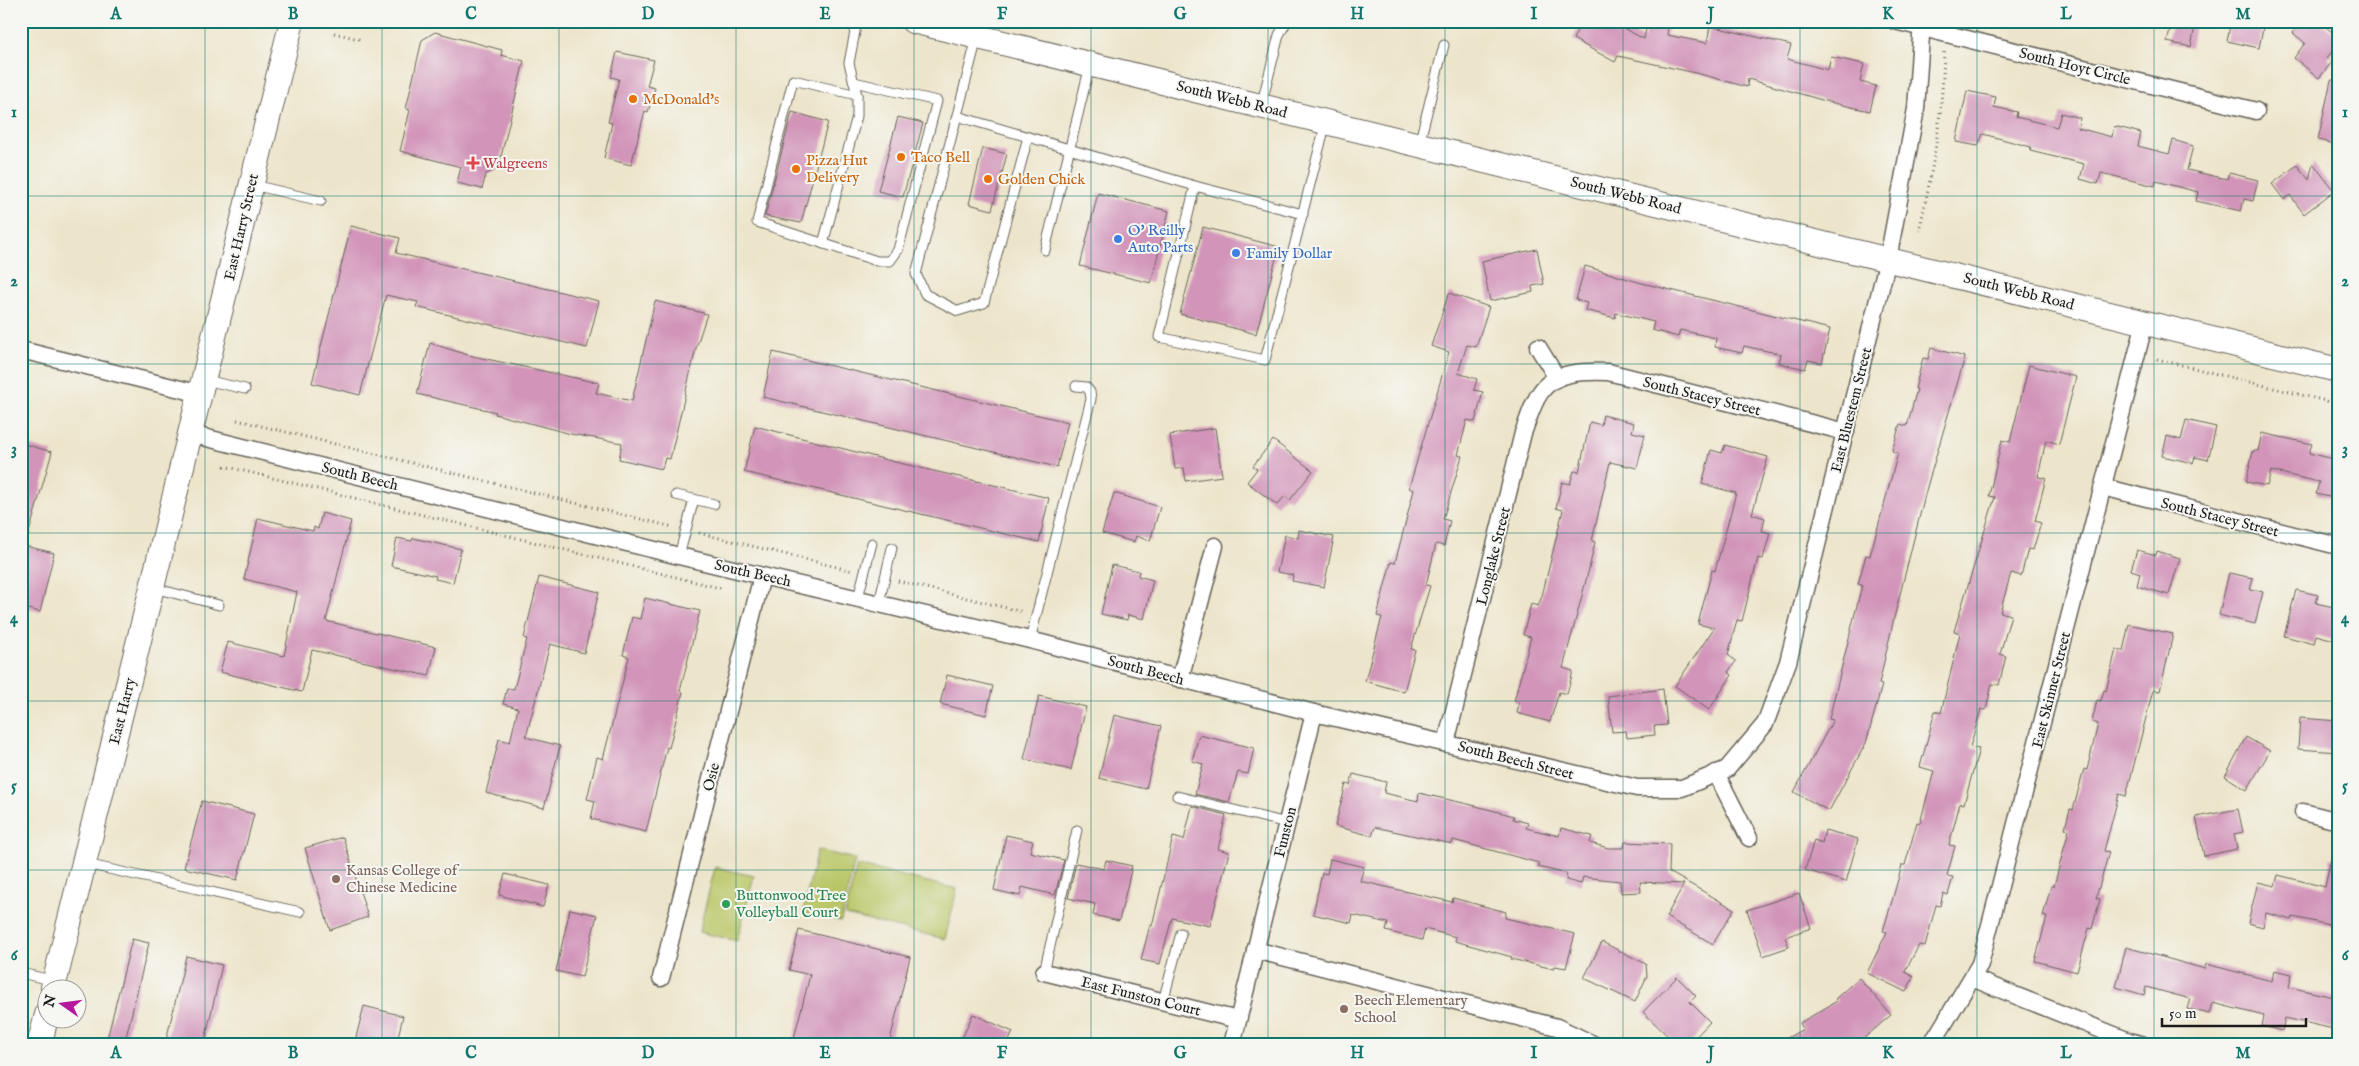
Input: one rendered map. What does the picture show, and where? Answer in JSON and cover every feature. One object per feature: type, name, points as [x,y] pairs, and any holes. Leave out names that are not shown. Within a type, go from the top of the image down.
[{"type":"main road","name":"East Harry Street","points":[[191,434],[292,21]]},
{"type":"main road","name":"South Webb Road","points":[[913,21],[2338,370]]},
{"type":"main road","name":"East Harry","points":[[56,978],[191,434]]},
{"type":"main road","points":[[39,1045],[44,1028]]},
{"type":"street","name":"South Hoyt Circle","points":[[1895,21],[1922,25],[1946,34],[2256,111]]},
{"type":"street","name":"East Bluestem Street","points":[[1716,773],[1727,769],[1765,724],[1788,662],[1888,259],[1916,110],[1922,25]]},
{"type":"street","name":"East Skinner Street","points":[[1929,1045],[1936,1037],[1980,964],[2146,322]]},
{"type":"street","points":[[1538,347],[1557,378]]},
{"type":"street","points":[[21,350],[203,387]]},
{"type":"street","name":"South Stacey Street","points":[[1557,378],[1586,371],[1608,372],[1846,432]]},
{"type":"street","name":"Longlake Street","points":[[1446,743],[1523,433],[1540,393],[1557,378]]},
{"type":"street","name":"South Beech","points":[[191,434],[679,556],[1030,640],[1314,713]]},
{"type":"street","name":"South Stacey Street","points":[[2103,487],[2338,546]]},
{"type":"street","points":[[1180,679],[1215,546]]},
{"type":"street","name":"Osie","points":[[661,978],[762,576]]},
{"type":"street","name":"South Beech Street","points":[[1314,713],[1637,788],[1682,788],[1716,773]]},
{"type":"street","name":"Funston","points":[[1238,1020],[1314,713]]},
{"type":"street","points":[[1716,773],[1749,838]]},
{"type":"street","points":[[2303,812],[2338,821]]},
{"type":"street","points":[[1256,950],[1557,1027],[1595,1045]]},
{"type":"street","name":"East Funston Court","points":[[1044,972],[1238,1020]]},
{"type":"street","points":[[1972,978],[2143,1045]]},
{"type":"street","points":[[1232,1045],[1238,1020]]},
{"type":"lane","points":[[823,244],[857,116],[857,95],[849,63],[857,21]]},
{"type":"lane","points":[[1261,106],[1278,35],[1287,21]]},
{"type":"lane","points":[[978,37],[916,274],[925,294],[958,311],[984,303],[1028,137]]},
{"type":"lane","points":[[1419,145],[1444,45]]},
{"type":"lane","points":[[1045,250],[1090,65]]},
{"type":"lane","points":[[854,82],[937,101],[898,250],[890,261],[877,261],[757,222],[793,80],[857,95]]},
{"type":"lane","points":[[957,116],[1195,186],[1303,214]]},
{"type":"lane","points":[[1195,186],[1159,337],[1266,360],[1326,122]]},
{"type":"lane","points":[[251,184],[321,201]]},
{"type":"lane","points":[[1030,640],[1090,399],[1090,392],[1086,387],[1076,386]]},
{"type":"lane","points":[[203,387],[245,389]]},
{"type":"lane","points":[[676,496],[714,504]]},
{"type":"lane","points":[[679,556],[694,499]]},
{"type":"lane","points":[[858,598],[872,543]]},
{"type":"lane","points":[[879,603],[892,548]]},
{"type":"lane","points":[[152,587],[219,605]]},
{"type":"lane","points":[[1177,796],[1287,823]]},
{"type":"lane","points":[[1044,972],[1077,830]]},
{"type":"lane","points":[[84,863],[300,912]]},
{"type":"lane","points":[[1163,1002],[1181,933]]},
{"type":"lane","points":[[21,973],[38,979]]},
{"type":"path","points":[[334,33],[363,40]]},
{"type":"path","points":[[1919,231],[1935,162],[1944,88],[1946,34]]},
{"type":"path","points":[[2157,359],[2338,404]]},
{"type":"path","points":[[236,420],[864,574]]},
{"type":"path","points":[[224,466],[724,589]]},
{"type":"path","points":[[885,578],[1024,612]]},
{"type":"green space","points":[[817,850],[855,859],[841,921],[803,913]]},
{"type":"green space","points":[[857,865],[957,889],[945,939],[845,915]]},
{"type":"green space","name":"Buttonwood Tree Volleyball Court","points":[[715,867],[754,876],[737,941],[699,932]]},
{"type":"building","points":[[1582,21],[1610,21],[1644,39],[1647,24],[1668,28],[1667,35],[1707,43],[1710,26],[1791,45],[1787,59],[1828,70],[1831,57],[1864,64],[1860,82],[1876,86],[1870,111],[1829,102],[1748,79],[1747,87],[1700,74],[1618,56],[1615,62],[1573,39]]},
{"type":"building","points":[[2172,21],[2196,21],[2191,47],[2167,42]]},
{"type":"building","points":[[2231,21],[2256,21],[2255,26],[2263,28],[2259,48],[2227,41]]},
{"type":"building","points":[[2302,21],[2319,21],[2338,37],[2338,44],[2327,58],[2332,62],[2319,78],[2294,58],[2305,43],[2293,33]]},
{"type":"building","name":"Walgreens","points":[[435,32],[502,50],[501,55],[524,61],[498,169],[486,174],[482,189],[457,183],[461,167],[400,151],[410,110],[406,109],[422,40]]},
{"type":"building","name":"McDonald's","points":[[617,52],[654,60],[647,86],[655,88],[648,112],[645,111],[631,165],[604,158],[612,123],[608,122],[619,79],[611,77]]},
{"type":"building","points":[[2331,80],[2338,81],[2338,145],[2318,140]]},
{"type":"building","points":[[1967,91],[1996,97],[1994,107],[2017,112],[2016,117],[2057,127],[2061,113],[2080,118],[2078,128],[2112,137],[2114,126],[2141,133],[2138,146],[2169,154],[2173,140],[2193,146],[2187,170],[2227,179],[2229,173],[2258,180],[2253,201],[2244,199],[2241,211],[2196,201],[2198,192],[2156,181],[2155,186],[2101,173],[2098,184],[2080,179],[2084,164],[2030,151],[2031,147],[1983,134],[1978,146],[1956,142]]},
{"type":"building","name":"Pizza Hut Delivery","points":[[792,112],[828,122],[801,223],[765,216]]},
{"type":"building","name":"Taco Bell","points":[[898,117],[923,123],[903,197],[878,191]]},
{"type":"building","name":"Golden Chick","points":[[983,148],[1007,154],[992,210],[969,204]]},
{"type":"building","points":[[2313,163],[2334,191],[2304,214],[2290,195],[2284,200],[2272,184],[2297,165],[2309,180]]},
{"type":"building","points":[[1098,193],[1169,211],[1151,283],[1080,266]]},
{"type":"building","points":[[351,226],[400,238],[396,253],[599,301],[587,348],[416,307],[418,302],[386,295],[360,395],[312,383]]},
{"type":"building","points":[[1203,227],[1279,247],[1256,334],[1180,314]]},
{"type":"building","points":[[1537,249],[1544,284],[1532,286],[1533,292],[1490,301],[1482,261]]},
{"type":"building","points":[[1585,266],[1638,282],[1830,329],[1822,363],[1808,360],[1805,369],[1779,363],[1781,354],[1744,346],[1742,353],[1715,347],[1716,338],[1680,330],[1678,337],[1652,330],[1654,322],[1616,313],[1615,318],[1585,310],[1587,303],[1576,300]]},
{"type":"building","points":[[1449,293],[1489,307],[1476,347],[1467,345],[1458,373],[1477,379],[1474,390],[1483,392],[1475,422],[1467,420],[1458,455],[1462,456],[1443,519],[1450,521],[1444,546],[1436,544],[1426,585],[1430,586],[1411,649],[1415,650],[1404,692],[1365,681],[1382,617],[1377,616],[1391,562],[1395,563],[1414,490],[1409,488],[1449,352],[1431,346]]},
{"type":"building","points":[[655,301],[707,314],[696,348],[670,459],[665,458],[662,469],[619,459],[622,443],[571,434],[495,414],[496,412],[417,394],[430,343],[468,355],[599,383],[596,393],[632,401]]},
{"type":"building","points":[[1931,348],[1965,357],[1927,487],[1879,684],[1882,685],[1866,743],[1829,811],[1794,792],[1833,720],[1829,719],[1862,585],[1858,584],[1866,555],[1870,556],[1898,453],[1892,451],[1900,424],[1907,426],[1923,358],[1928,359]]},
{"type":"building","points":[[773,352],[1068,422],[1057,467],[763,397]]},
{"type":"building","points":[[2029,365],[2076,377],[2059,444],[2046,440],[2038,477],[2046,478],[2035,521],[2041,523],[2033,550],[2028,549],[2021,576],[2011,573],[2000,612],[2011,615],[2000,654],[2006,656],[1999,685],[1992,684],[1986,710],[1981,709],[1970,747],[1979,749],[1964,804],[1960,803],[1949,845],[1955,846],[1947,876],[1953,877],[1948,895],[1943,893],[1940,906],[1936,905],[1925,946],[1919,945],[1905,972],[1914,976],[1906,992],[1867,973],[1887,932],[1883,931],[1902,865],[1905,865],[1917,822],[1920,823],[1934,771],[1920,767],[1935,711],[1941,713],[1960,633],[1954,631],[1995,497],[1989,496],[2002,440],[2010,442]]},
{"type":"building","points":[[1603,415],[1634,423],[1632,432],[1645,435],[1637,468],[1610,462],[1592,541],[1595,542],[1589,569],[1563,668],[1573,671],[1567,694],[1559,692],[1550,722],[1517,713],[1519,703],[1514,701],[1531,637],[1523,635],[1531,604],[1538,606],[1542,596],[1563,510],[1556,508],[1562,482],[1570,484],[1574,471],[1579,472],[1590,422],[1601,425]]},
{"type":"building","points":[[2186,420],[2216,427],[2208,460],[2195,457],[2193,463],[2162,456],[2167,436],[2181,440]]},
{"type":"building","points":[[755,426],[891,461],[1049,498],[1039,542],[744,472]]},
{"type":"building","points":[[1215,428],[1222,476],[1186,481],[1184,468],[1175,469],[1170,435]]},
{"type":"building","points":[[2262,433],[2312,444],[2309,453],[2338,460],[2338,499],[2316,494],[2319,482],[2271,471],[2267,486],[2246,482],[2253,451],[2258,451]]},
{"type":"building","points":[[1273,440],[1313,471],[1290,500],[1285,496],[1277,505],[1247,482],[1257,469],[1253,466]]},
{"type":"building","points":[[21,443],[52,452],[26,543],[21,543]]},
{"type":"building","points":[[1725,445],[1768,457],[1752,514],[1765,518],[1762,531],[1770,533],[1763,559],[1758,558],[1742,621],[1737,620],[1728,655],[1736,661],[1728,672],[1732,675],[1709,710],[1675,686],[1714,628],[1698,624],[1712,570],[1715,571],[1736,493],[1702,484],[1711,450],[1722,453]]},
{"type":"building","points":[[1114,493],[1160,507],[1150,541],[1136,536],[1134,542],[1102,533]]},
{"type":"building","points":[[322,513],[351,521],[326,621],[436,647],[429,676],[312,650],[302,692],[220,672],[228,642],[284,656],[297,592],[244,579],[258,518],[313,531],[314,527],[318,529]]},
{"type":"building","points":[[1299,530],[1334,537],[1324,587],[1292,581],[1293,575],[1277,572],[1285,535],[1298,538]]},
{"type":"building","points":[[397,538],[412,541],[413,538],[461,549],[453,583],[435,579],[436,576],[391,566]]},
{"type":"building","points":[[21,545],[54,553],[40,612],[21,607]]},
{"type":"building","points":[[2137,550],[2156,555],[2157,551],[2180,558],[2169,595],[2137,586],[2140,573],[2131,570]]},
{"type":"building","points":[[1112,565],[1139,571],[1138,576],[1153,580],[1144,619],[1128,615],[1127,620],[1101,614]]},
{"type":"building","points":[[2229,573],[2253,578],[2250,589],[2263,592],[2255,624],[2219,615]]},
{"type":"building","points":[[539,577],[599,592],[584,653],[550,644],[526,737],[560,746],[544,808],[486,793],[499,739],[510,742],[518,708],[503,704],[507,688],[514,689],[527,639],[524,638]]},
{"type":"building","points":[[2296,590],[2318,595],[2316,603],[2338,608],[2338,641],[2316,635],[2314,644],[2284,636]]},
{"type":"building","points":[[645,598],[700,611],[680,691],[683,692],[646,832],[591,819],[595,801],[587,799],[597,757],[603,759],[629,657],[623,655],[632,617],[640,619]]},
{"type":"building","points":[[2129,624],[2173,634],[2160,691],[2153,690],[2126,796],[2119,794],[2104,851],[2109,852],[2096,898],[2100,899],[2092,929],[2089,928],[2077,972],[2035,961],[2047,917],[2043,916],[2051,886],[2054,886],[2069,830],[2065,828],[2070,809],[2073,810],[2084,769],[2087,770],[2098,724],[2092,722],[2097,700],[2101,701],[2104,690],[2106,691],[2116,649],[2123,651]]},
{"type":"building","points":[[947,675],[993,686],[986,715],[940,704]]},
{"type":"building","points":[[1663,689],[1667,725],[1654,726],[1655,735],[1627,738],[1626,731],[1612,732],[1608,696]]},
{"type":"building","points":[[1039,696],[1086,707],[1071,770],[1024,759]]},
{"type":"building","points":[[1114,715],[1161,726],[1146,789],[1099,778]]},
{"type":"building","points":[[2300,718],[2338,721],[2338,752],[2298,749]]},
{"type":"building","points":[[1199,735],[1254,748],[1248,774],[1238,772],[1229,802],[1195,794],[1203,764],[1192,761]]},
{"type":"building","points":[[2246,737],[2270,751],[2247,790],[2225,776]]},
{"type":"building","points":[[1353,774],[1386,782],[1384,793],[1418,801],[1419,793],[1472,805],[1514,816],[1513,819],[1528,823],[1526,828],[1559,836],[1561,828],[1592,836],[1590,843],[1608,848],[1624,848],[1625,842],[1670,844],[1669,872],[1734,909],[1713,944],[1666,917],[1684,884],[1640,882],[1641,892],[1621,893],[1620,881],[1583,877],[1581,884],[1566,880],[1567,874],[1538,867],[1539,863],[1453,840],[1452,844],[1375,827],[1372,836],[1335,826],[1346,784],[1350,785]]},
{"type":"building","points":[[202,801],[254,814],[237,880],[184,868]]},
{"type":"building","points":[[1192,806],[1226,815],[1218,849],[1229,852],[1210,926],[1172,918],[1160,964],[1141,960],[1150,925],[1152,926],[1173,837],[1184,840]]},
{"type":"building","points":[[2238,809],[2243,832],[2234,834],[2237,849],[2204,856],[2196,817]]},
{"type":"building","points":[[1825,830],[1858,839],[1846,882],[1805,870],[1814,840],[1822,843]]},
{"type":"building","points":[[1006,835],[1033,841],[1030,852],[1064,860],[1055,895],[1022,887],[1020,896],[994,890]]},
{"type":"building","points":[[343,837],[368,917],[330,930],[305,848]]},
{"type":"building","points":[[2331,858],[2338,858],[2338,927],[2293,917],[2292,920],[2266,913],[2263,927],[2248,923],[2258,882],[2275,886],[2278,875],[2325,887]]},
{"type":"building","points":[[1330,859],[1364,867],[1360,881],[1452,902],[1453,898],[1506,912],[1505,918],[1575,934],[1566,968],[1555,966],[1554,969],[1511,959],[1512,957],[1455,941],[1456,937],[1425,929],[1422,940],[1386,931],[1388,923],[1353,915],[1351,923],[1313,914],[1322,873],[1327,874]]},
{"type":"building","points":[[1106,860],[1132,866],[1119,921],[1093,915],[1095,904],[1068,898],[1076,863],[1104,869]]},
{"type":"building","points":[[505,874],[549,885],[543,907],[499,895]]},
{"type":"building","points":[[1799,893],[1811,928],[1785,937],[1789,947],[1763,956],[1747,910]]},
{"type":"building","points":[[570,909],[597,915],[582,977],[556,971]]},
{"type":"building","points":[[799,930],[910,957],[889,1045],[805,1045],[793,1042],[810,975],[789,970]]},
{"type":"building","points":[[132,939],[149,943],[124,1045],[114,1045],[106,1043]]},
{"type":"building","points":[[1602,942],[1646,964],[1647,976],[1635,1002],[1584,978]]},
{"type":"building","points":[[2126,947],[2205,969],[2206,964],[2272,981],[2274,970],[2292,974],[2289,987],[2338,998],[2338,1030],[2285,1018],[2282,1031],[2262,1026],[2264,1016],[2213,1003],[2210,1014],[2188,1009],[2191,999],[2146,987],[2144,995],[2116,987]]},
{"type":"building","points":[[186,956],[222,965],[204,1045],[165,1045]]},
{"type":"building","points":[[1677,977],[1696,996],[1690,1002],[1710,1022],[1688,1045],[1677,1045],[1643,1012]]},
{"type":"building","points":[[1859,978],[1891,1015],[1856,1045],[1775,1045],[1803,1029],[1800,1023],[1837,1001],[1835,999]]},
{"type":"building","points":[[364,1006],[403,1016],[396,1045],[354,1045]]},
{"type":"building","points":[[973,1014],[1013,1032],[1007,1045],[959,1045]]},
{"type":"place","name":"McDonald's","points":[[633,99]]},
{"type":"place","name":"Taco Bell","points":[[901,157]]},
{"type":"place","name":"Walgreens","points":[[473,163]]},
{"type":"place","name":"Pizza Hut Delivery","points":[[796,169]]},
{"type":"place","name":"Golden Chick","points":[[988,179]]},
{"type":"place","name":"O' Reilly Auto Parts","points":[[1118,239]]},
{"type":"place","name":"Family Dollar","points":[[1236,253]]},
{"type":"place","name":"Kansas College of Chinese Medicine","points":[[336,879]]},
{"type":"place","name":"Buttonwood Tree Volleyball Court","points":[[726,904]]},
{"type":"place","name":"Beech Elementary School","points":[[1344,1009]]}]
